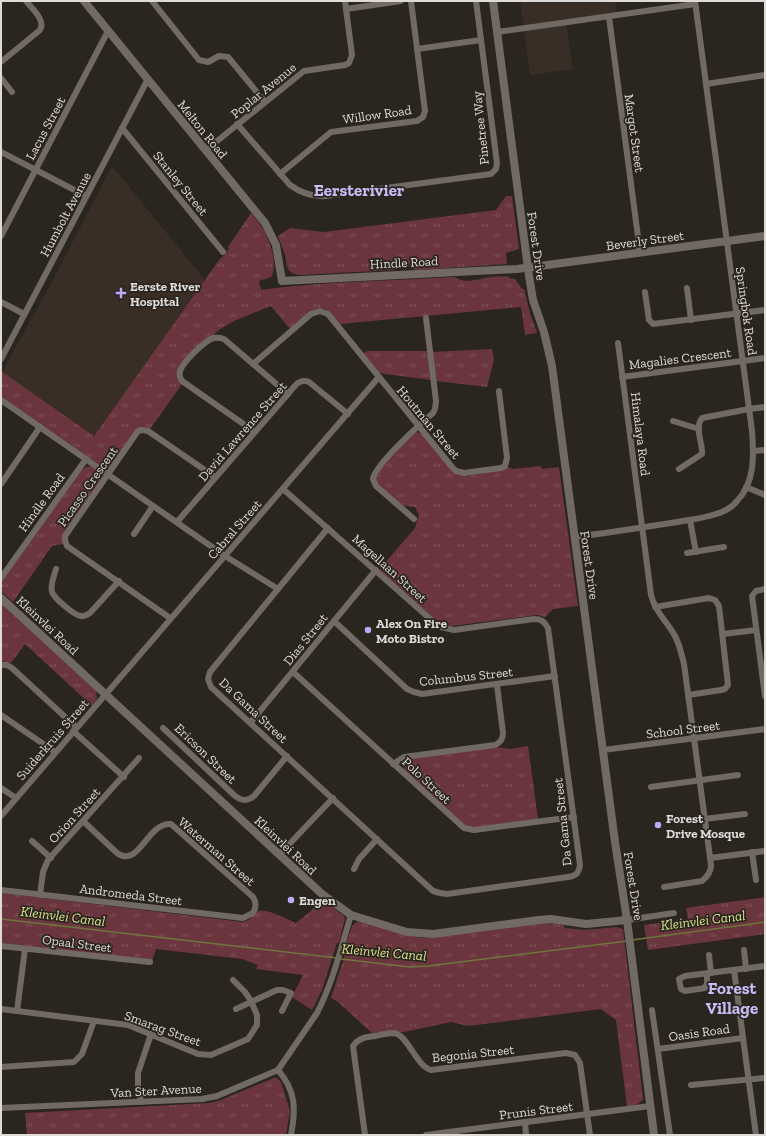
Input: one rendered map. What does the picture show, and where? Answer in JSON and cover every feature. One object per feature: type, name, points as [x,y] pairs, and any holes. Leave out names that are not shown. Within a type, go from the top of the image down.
[{"type":"street","points":[[1,62],[42,28],[43,25],[41,20],[26,1]]},
{"type":"street","name":"Melton Road","points":[[84,1],[206,150],[269,230],[278,251],[282,281]]},
{"type":"street","points":[[152,1],[199,60],[206,63],[219,56],[228,57],[265,102]]},
{"type":"street","name":"Poplar Avenue","points":[[206,150],[304,71],[345,65],[349,62],[352,54],[345,1]]},
{"type":"street","points":[[346,9],[401,1]]},
{"type":"street","name":"Willow Road","points":[[280,174],[331,132],[417,121],[421,119],[425,111],[411,1]]},
{"type":"street","name":"Pinetree Way","points":[[280,174],[290,185],[300,192],[321,197],[489,175],[493,173],[497,164],[476,1]]},
{"type":"street","name":"Forest Drive","points":[[493,1],[533,300],[544,332],[552,366],[627,920],[654,1135]]},
{"type":"street","points":[[497,32],[609,17],[695,3]]},
{"type":"street","name":"Springbok Road","points":[[574,537],[690,520],[722,512],[738,500],[746,487],[751,472],[754,451],[749,409],[695,3]]},
{"type":"street","name":"Margot Street","points":[[609,17],[640,252]]},
{"type":"street","name":"Lacus Street","points":[[1,236],[3,227],[36,170],[108,31]]},
{"type":"street","points":[[417,49],[481,40]]},
{"type":"street","points":[[706,84],[765,75]]},
{"type":"street","points":[[1,78],[12,92]]},
{"type":"street","name":"Humbolt Avenue","points":[[1,359],[148,79]]},
{"type":"street","points":[[237,124],[280,174]]},
{"type":"street","name":"Stanley Street","points":[[122,128],[223,252]]},
{"type":"street","points":[[1,152],[86,196]]},
{"type":"street","name":"Beverly Street","points":[[528,268],[765,236]]},
{"type":"street","name":"Hindle Road","points":[[282,281],[528,268]]},
{"type":"street","points":[[687,288],[691,320]]},
{"type":"street","points":[[645,292],[649,320],[651,323],[657,324],[765,310]]},
{"type":"street","points":[[1,302],[24,314]]},
{"type":"street","name":"Houtman Street","points":[[253,364],[311,314],[320,311],[328,314],[378,378],[456,471],[464,473],[501,468],[505,466],[508,458],[499,391]]},
{"type":"street","points":[[414,519],[376,486],[373,479],[377,471],[418,426],[432,413],[436,405],[426,318]]},
{"type":"street","points":[[255,432],[184,382],[180,375],[180,370],[191,355],[209,340],[216,337],[224,339],[288,394]]},
{"type":"street","name":"Himalaya Road","points":[[618,343],[651,595],[655,607],[677,640],[684,664],[710,858],[710,870],[706,878],[702,881],[664,887]]},
{"type":"street","name":"Magalies Crescent","points":[[622,377],[765,358]]},
{"type":"street","name":"Cabral Street","points":[[105,694],[378,378]]},
{"type":"street","name":"David Lawrence Street","points":[[177,522],[299,382],[307,381],[348,414]]},
{"type":"street","points":[[1,400],[225,556],[278,589]]},
{"type":"street","points":[[679,469],[702,454],[699,422],[705,417],[765,407]]},
{"type":"street","points":[[673,421],[699,429]]},
{"type":"street","points":[[2,481],[40,427]]},
{"type":"street","name":"Picasso Crescent","points":[[170,618],[67,546],[65,540],[67,533],[138,431],[148,431],[215,477]]},
{"type":"street","points":[[754,451],[765,450]]},
{"type":"street","name":"Hindle Road","points":[[1,578],[86,459]]},
{"type":"street","points":[[746,487],[765,495]]},
{"type":"street","name":"Magellaan Street","points":[[283,489],[441,627],[454,630],[534,619],[542,620]]},
{"type":"street","points":[[134,534],[153,506]]},
{"type":"street","points":[[690,520],[696,552]]},
{"type":"street","name":"Da Gama Street","points":[[328,528],[210,672],[208,679],[211,687],[251,722],[430,888],[440,893],[447,894],[568,878],[576,875],[580,870],[548,628],[542,620]]},
{"type":"street","points":[[687,553],[724,547]]},
{"type":"street","points":[[56,569],[52,587],[53,594],[72,612],[82,616],[86,616],[90,613],[118,581]]},
{"type":"street","name":"Dias Street","points":[[251,722],[376,570]]},
{"type":"street","points":[[765,589],[756,591],[752,596],[765,696]]},
{"type":"street","name":"Kleinvlei Road","points":[[1,598],[322,894],[351,915],[401,931],[421,934],[433,934],[539,920],[586,924],[627,920]]},
{"type":"street","points":[[655,607],[712,599],[717,602],[719,606],[728,685],[725,689],[721,690],[688,694]]},
{"type":"street","name":"Columbus Street","points":[[334,621],[407,689],[422,694],[555,676]]},
{"type":"street","points":[[723,634],[756,630]]},
{"type":"street","points":[[1,665],[7,665],[12,668],[124,777]]},
{"type":"street","name":"Polo Street","points":[[293,672],[467,830],[574,817]]},
{"type":"street","points":[[393,764],[404,757],[495,745],[499,742],[503,734],[497,685]]},
{"type":"street","name":"Suiderkruis Street","points":[[1,816],[105,694]]},
{"type":"street","points":[[1,714],[55,752]]},
{"type":"street","name":"Ericson Street","points":[[163,728],[234,795],[244,801],[250,799],[287,756]]},
{"type":"street","name":"School Street","points":[[603,750],[765,729]]},
{"type":"street","name":"Orion Street","points":[[40,895],[45,865],[124,777],[139,758]]},
{"type":"street","points":[[651,787],[738,775]]},
{"type":"street","points":[[1,788],[16,798]]},
{"type":"street","points":[[280,855],[333,798]]},
{"type":"street","points":[[688,821],[745,814]]},
{"type":"street","name":"Waterman Street","points":[[83,821],[117,854],[127,857],[134,854],[158,827],[165,824],[171,824],[255,900],[255,910]]},
{"type":"street","points":[[354,869],[359,859],[376,839]]},
{"type":"street","points":[[32,841],[51,858]]},
{"type":"street","points":[[710,858],[765,850]]},
{"type":"street","points":[[752,852],[756,880]]},
{"type":"street","name":"Andromeda Street","points":[[1,890],[243,918],[251,916],[255,910]]},
{"type":"street","points":[[627,920],[674,913]]},
{"type":"street","points":[[290,1135],[294,1119],[294,1102],[286,1081],[278,1070],[317,1013],[328,991],[351,915]]},
{"type":"street","name":"Opaal Street","points":[[1,946],[150,962]]},
{"type":"street","points":[[17,1011],[25,949]]},
{"type":"street","points":[[744,950],[746,969]]},
{"type":"street","points":[[708,955],[709,974],[705,988],[685,991],[680,989],[679,980],[681,977],[709,974],[765,966]]},
{"type":"street","points":[[734,970],[756,1135]]},
{"type":"street","name":"Smarag Street","points":[[1,1009],[128,1025],[198,1054],[211,1055],[244,1042],[252,1035],[257,1025],[258,1019],[251,1001],[245,992],[233,980]]},
{"type":"street","points":[[236,1008],[277,990],[285,990],[291,993],[282,1011]]},
{"type":"street","points":[[652,1010],[670,1135]]},
{"type":"street","points":[[1,1067],[74,1062],[82,1054],[94,1021]]},
{"type":"street","name":"Begonia Street","points":[[365,1135],[353,1046],[357,1040],[364,1037],[393,1033],[400,1037],[424,1066],[431,1070],[566,1053],[572,1054],[577,1057],[580,1063],[590,1135]]},
{"type":"street","points":[[140,1102],[138,1073],[151,1034]]},
{"type":"street","name":"Oasis Road","points":[[658,1049],[743,1038]]},
{"type":"street","name":"Van Ster Avenue","points":[[1,1108],[197,1100],[212,1097],[278,1070]]},
{"type":"street","points":[[691,1085],[765,1078]]},
{"type":"street","name":"Prunis Street","points":[[426,1135],[650,1106]]},
{"type":"street","points":[[525,1122],[526,1135]]},
{"type":"shaded area","points":[[520,1],[615,1],[617,15],[566,23],[573,69],[530,75]]},
{"type":"shaded area","name":"Eerste River Hospital","points":[[112,166],[205,280],[94,436],[2,372],[53,280]]},
{"type":"green space","points":[[506,196],[512,196],[519,249],[506,253],[507,264],[416,270],[410,267],[406,261],[402,261],[399,268],[394,270],[298,275],[289,270],[278,236],[290,228],[324,232],[496,210]]},
{"type":"green space","points":[[251,213],[259,222],[270,244],[274,265],[271,277],[259,281],[261,290],[333,283],[455,277],[463,281],[468,281],[508,276],[509,278],[515,279],[522,289],[524,289],[537,333],[525,335],[521,307],[340,324],[327,310],[322,308],[307,314],[290,329],[271,306],[236,320],[220,329],[179,368],[182,384],[150,429],[143,428],[108,468],[104,468],[1,397],[1,371],[94,436],[219,260],[225,255],[229,248],[228,247]]},
{"type":"green space","points":[[492,349],[494,360],[487,387],[436,381],[432,352]]},
{"type":"green space","points":[[368,351],[427,351],[431,380],[378,373],[363,353]]},
{"type":"green space","points":[[417,432],[422,434],[453,472],[457,474],[468,476],[502,470],[508,467],[513,469],[541,466],[541,469],[559,467],[578,606],[553,609],[545,617],[538,615],[451,626],[440,623],[378,571],[415,528],[419,515],[415,507],[403,506],[378,486],[375,478],[412,434]]},
{"type":"green space","points":[[91,466],[103,474],[102,478],[64,532],[63,544],[52,546],[13,602],[1,591],[1,583],[81,470]]},
{"type":"green space","points":[[1,603],[96,690],[97,699],[92,706],[25,644],[11,663],[1,661]]},
{"type":"green space","points":[[528,746],[538,819],[472,828],[466,827],[405,771],[404,767],[408,759],[496,747],[510,749]]},
{"type":"green space","points":[[1,893],[243,922],[249,920],[259,911],[266,911],[296,923],[321,902],[325,902],[345,918],[339,943],[337,943],[322,990],[312,1010],[292,997],[303,975],[256,969],[258,965],[242,959],[156,949],[152,961],[1,943]]},
{"type":"green space","points":[[765,897],[765,934],[648,950],[644,925],[688,919],[686,908]]},
{"type":"green space","points":[[358,921],[405,935],[423,938],[542,923],[561,924],[565,928],[584,930],[617,927],[623,929],[643,1099],[638,1104],[627,1106],[616,1020],[601,1009],[468,1026],[451,1022],[404,1032],[373,1034],[338,1002],[331,998],[347,948],[345,947],[352,926]]},
{"type":"green space","points":[[276,1077],[281,1082],[290,1111],[286,1135],[27,1135],[25,1113],[209,1103],[221,1100]]},
{"type":"waterway","name":"Kleinvlei Canal","points":[[1,919],[337,958]]},
{"type":"waterway","name":"Kleinvlei Canal","points":[[632,940],[765,922]]},
{"type":"waterway","name":"Kleinvlei Canal","points":[[341,959],[410,967],[428,966],[627,941]]},
{"type":"place","name":"Eerste River Hospital","points":[[121,293]]},
{"type":"place","name":"Alex On Fire Moto Bistro","points":[[368,630]]},
{"type":"place","name":"Forest Drive Mosque","points":[[658,825]]},
{"type":"place","name":"Engen","points":[[291,900]]},
{"type":"district","name":"Eersterivier","points":[[359,190]]},
{"type":"district","name":"Forest Village","points":[[732,998]]}]
